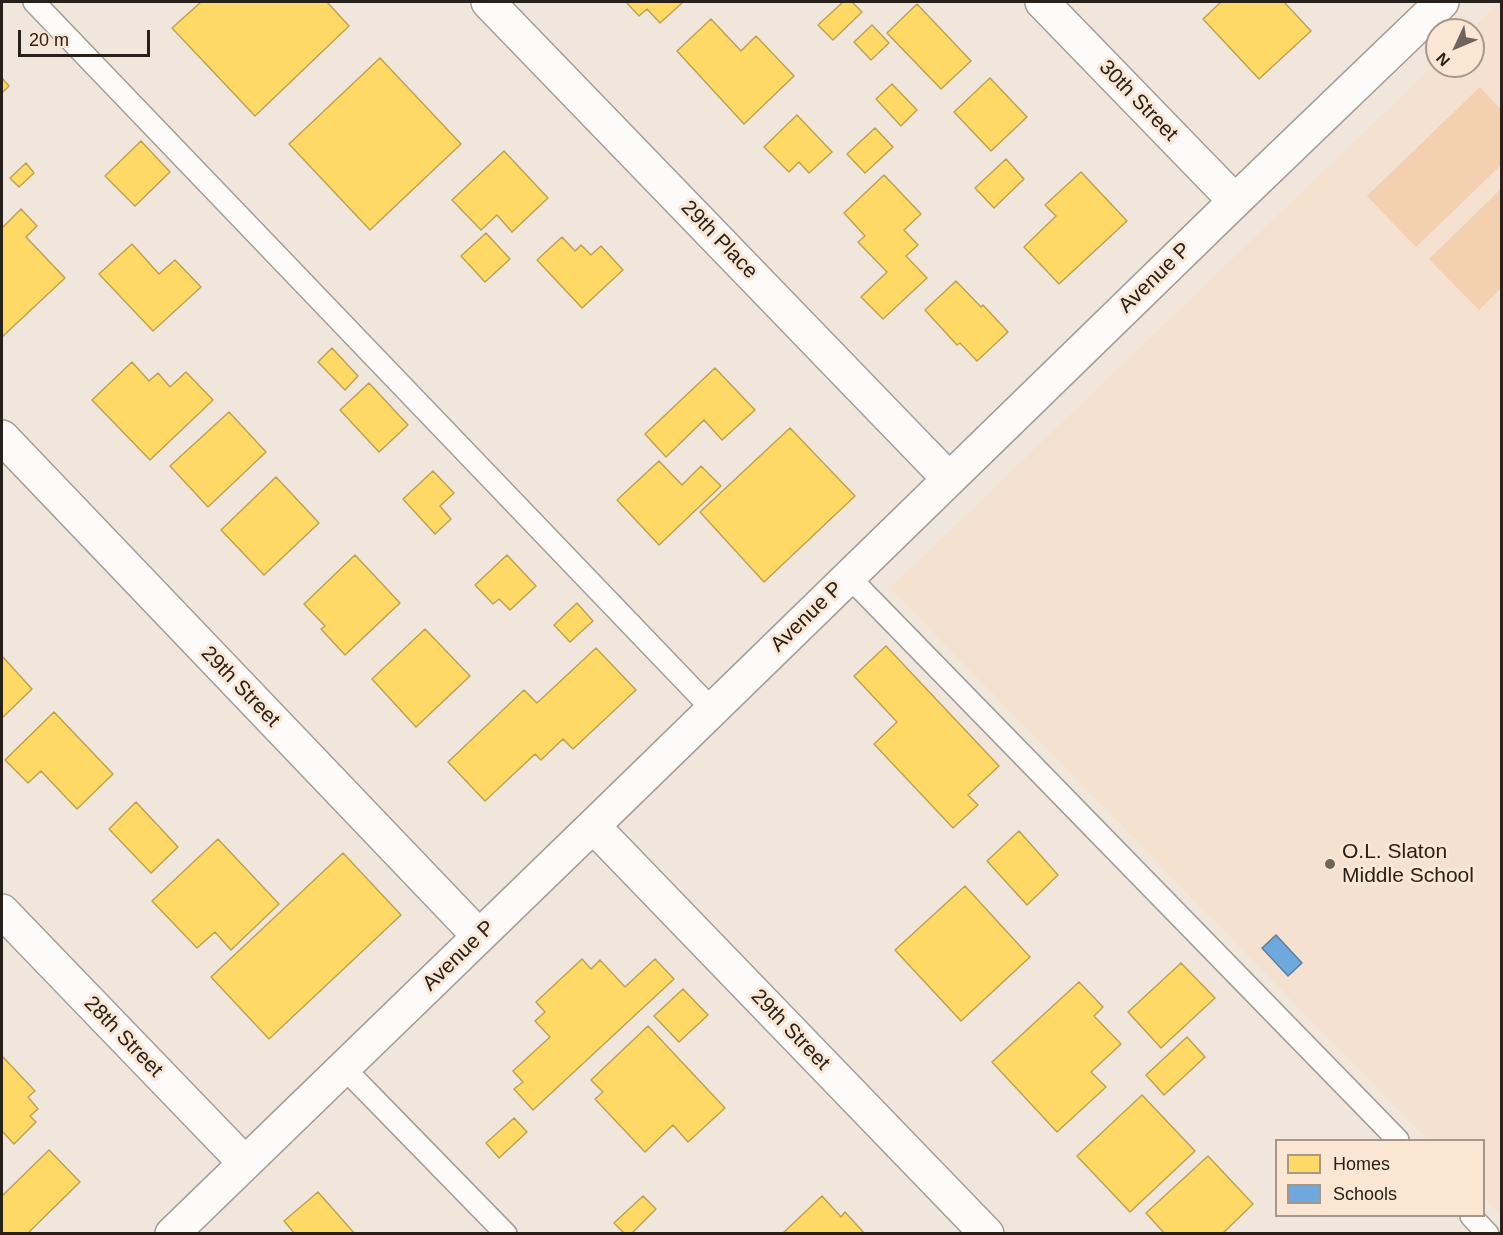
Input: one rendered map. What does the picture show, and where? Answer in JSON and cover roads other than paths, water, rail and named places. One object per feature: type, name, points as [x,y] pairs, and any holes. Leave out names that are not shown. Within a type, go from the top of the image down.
[{"type":"street","name":"29th Place","points":[[489,2],[949,479]]},
{"type":"street","name":"30th Street","points":[[1042,2],[1235,201]]},
{"type":"street","name":"Avenue P","points":[[172,1233],[1442,2]]},
{"type":"street","name":"29th Street","points":[[2,437],[479,936]]},
{"type":"street","name":"29th Street","points":[[593,826],[987,1233]]},
{"type":"street","name":"28th Street","points":[[2,911],[245,1163]]},
{"type":"lane","points":[[34,2],[712,709]]},
{"type":"lane","points":[[849,576],[1397,1139]]},
{"type":"lane","points":[[343,1067],[506,1233]]},
{"type":"lane","points":[[1472,1217],[1488,1233]]},
{"type":"place","name":"O.L. Slaton Middle School","points":[[1330,864]]}]
